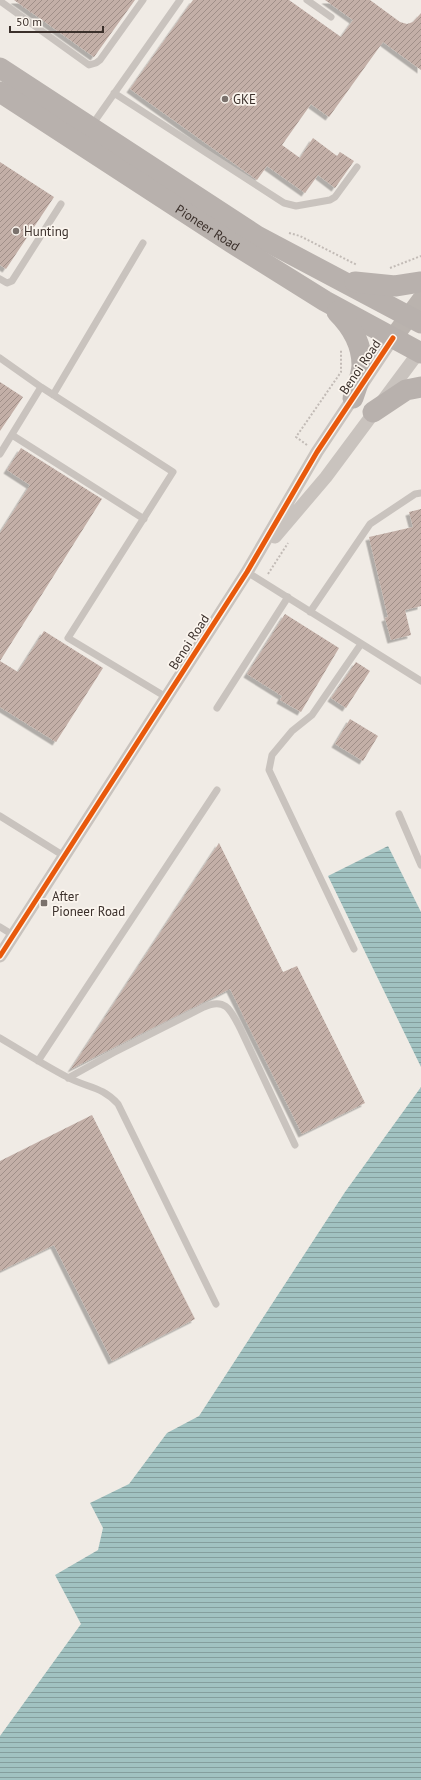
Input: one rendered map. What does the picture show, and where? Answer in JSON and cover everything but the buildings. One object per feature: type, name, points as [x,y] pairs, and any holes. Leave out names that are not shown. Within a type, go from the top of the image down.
[{"type":"main road","name":"Pioneer Road","points":[[0,68],[85,135],[232,243],[325,301],[420,352]]},
{"type":"main road","name":"Pioneer Road","points":[[0,92],[85,135],[257,236],[414,320]]},
{"type":"main road","points":[[339,279],[378,286],[394,286],[421,282]]},
{"type":"main road","name":"Benoi Road","points":[[393,338],[414,320],[421,300]]},
{"type":"main road","points":[[325,301],[352,328],[359,346],[362,365],[353,398]]},
{"type":"main road","points":[[373,412],[406,390],[421,387]]},
{"type":"street","name":"Benoi Road","points":[[0,956],[249,570],[317,452],[393,338]]},
{"type":"street","name":"Benoi Road","points":[[249,570],[326,477],[373,412],[420,352]]},
{"type":"lane","points":[[0,1],[89,65],[100,60],[143,0]]},
{"type":"lane","points":[[85,135],[180,0]]},
{"type":"lane","points":[[307,0],[331,17]]},
{"type":"lane","points":[[114,93],[284,202],[296,206],[330,200],[335,197],[357,167]]},
{"type":"lane","points":[[0,279],[7,283],[12,281],[61,204]]},
{"type":"lane","points":[[53,395],[143,244]]},
{"type":"lane","points":[[0,358],[53,395],[173,472],[68,638],[166,697]]},
{"type":"lane","points":[[0,454],[41,387]]},
{"type":"lane","points":[[12,435],[144,519]]},
{"type":"lane","points":[[310,612],[370,524],[415,494],[421,493]]},
{"type":"lane","points":[[249,570],[310,612],[421,681]]},
{"type":"lane","points":[[217,708],[288,597]]},
{"type":"lane","points":[[354,949],[269,770],[272,755],[292,731],[312,715],[361,644]]},
{"type":"lane","points":[[38,1061],[217,790]]},
{"type":"lane","points":[[399,814],[421,865]]},
{"type":"lane","points":[[0,816],[64,856]]},
{"type":"lane","points":[[0,926],[13,935]]},
{"type":"lane","points":[[68,1078],[204,1007],[219,1003],[225,1005],[231,1010],[295,1145]]},
{"type":"lane","points":[[0,1038],[68,1078],[100,1089],[112,1097],[118,1104],[216,1304]]},
{"type":"path","points":[[317,452],[296,437],[341,372],[342,350],[340,344]]},
{"type":"water","points":[[388,846],[421,912],[421,1067],[328,876]]},
{"type":"water","points":[[421,1087],[421,1780],[0,1780],[0,1736],[81,1624],[55,1575],[98,1550],[103,1528],[90,1503],[129,1484],[167,1433],[199,1416],[345,1192]]},
{"type":"cycle path","points":[[0,956],[247,572],[317,452],[393,338]]},
{"type":"place","name":"GKE","points":[[225,99]]},
{"type":"place","name":"Hunting","points":[[16,231]]},
{"type":"place","name":"After Pioneer Road","points":[[44,903]]}]
